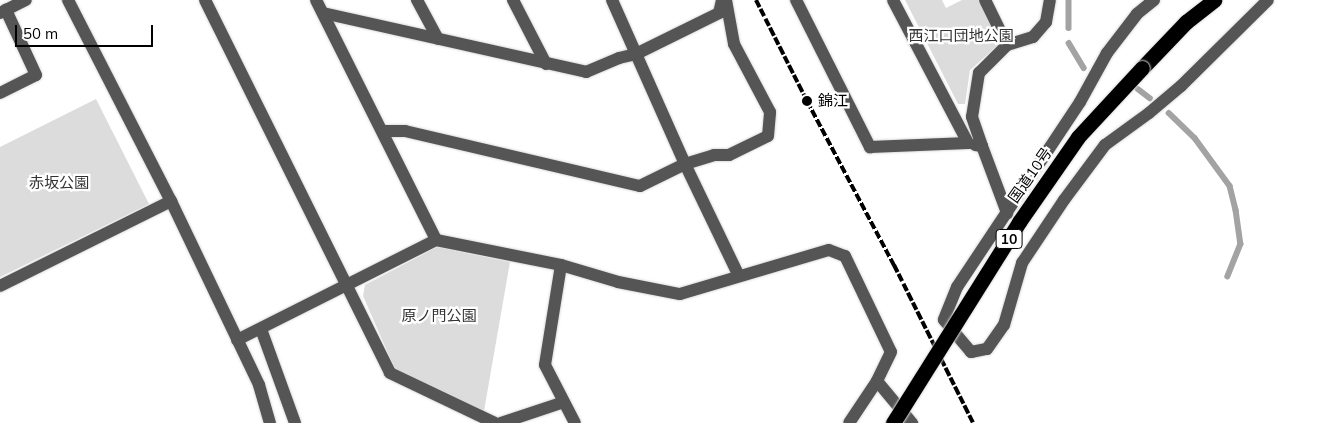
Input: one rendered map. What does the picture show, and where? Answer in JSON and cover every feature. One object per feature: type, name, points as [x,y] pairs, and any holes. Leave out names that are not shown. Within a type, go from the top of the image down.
[{"type":"highway","name":"国道10号","points":[[893,423],[1019,222],[1073,145],[1186,22],[1214,0]]},
{"type":"street","points":[[0,93],[36,76],[3,11],[26,0]]},
{"type":"street","points":[[68,0],[171,201],[259,386],[270,423]]},
{"type":"street","points":[[205,0],[390,373],[495,423]]},
{"type":"street","points":[[316,0],[436,240]]},
{"type":"street","points":[[417,0],[438,39]]},
{"type":"street","points":[[513,0],[546,64]]},
{"type":"street","points":[[612,0],[685,164],[739,276]]},
{"type":"street","points":[[323,14],[586,72],[619,58],[636,54],[719,13],[724,0]]},
{"type":"street","points":[[383,131],[405,131],[640,186],[685,164],[714,155],[729,155],[768,136],[770,112],[734,44],[724,0]]},
{"type":"street","points":[[893,0],[968,142]]},
{"type":"street","points":[[985,0],[1007,45]]},
{"type":"street","points":[[1006,213],[972,116],[979,73],[1007,45],[1033,37],[1046,22],[1050,0]]},
{"type":"street","points":[[1154,0],[1137,14],[1107,52],[1080,102],[957,287],[944,320],[970,352],[986,349],[1004,325],[1022,263],[1064,200],[1105,145],[1181,86],[1268,0]]},
{"type":"street","points":[[802,2],[870,147],[968,142],[982,146]]},
{"type":"street","points":[[0,286],[171,201]]},
{"type":"street","points":[[237,340],[436,240],[561,266],[618,282],[680,294],[829,250],[845,256],[891,352],[877,381],[849,423]]},
{"type":"street","points":[[561,266],[545,365],[575,423]]},
{"type":"street","points":[[261,329],[295,423]]},
{"type":"street","points":[[877,381],[912,423]]},
{"type":"street","points":[[501,423],[564,402]]},
{"type":"green space","name":"西江口団地公園","points":[[905,0],[942,0],[946,8],[962,0],[979,0],[998,45],[970,70],[965,104],[958,104]]},
{"type":"green space","name":"赤坂公園","points":[[96,99],[149,204],[0,277],[0,147]]},
{"type":"green space","name":"原ノ門公園","points":[[437,247],[510,262],[484,411],[395,369],[363,296],[365,285]]},
{"type":"waterway","points":[[1069,0],[1069,28]]},
{"type":"waterway","points":[[1069,43],[1084,68]]},
{"type":"waterway","points":[[1138,89],[1150,98]]},
{"type":"waterway","points":[[1169,113],[1195,138],[1230,186],[1241,244],[1228,277]]},
{"type":"railway","points":[[756,0],[894,265],[973,423]]},
{"type":"place","name":"錦江","points":[[807,101]]}]
